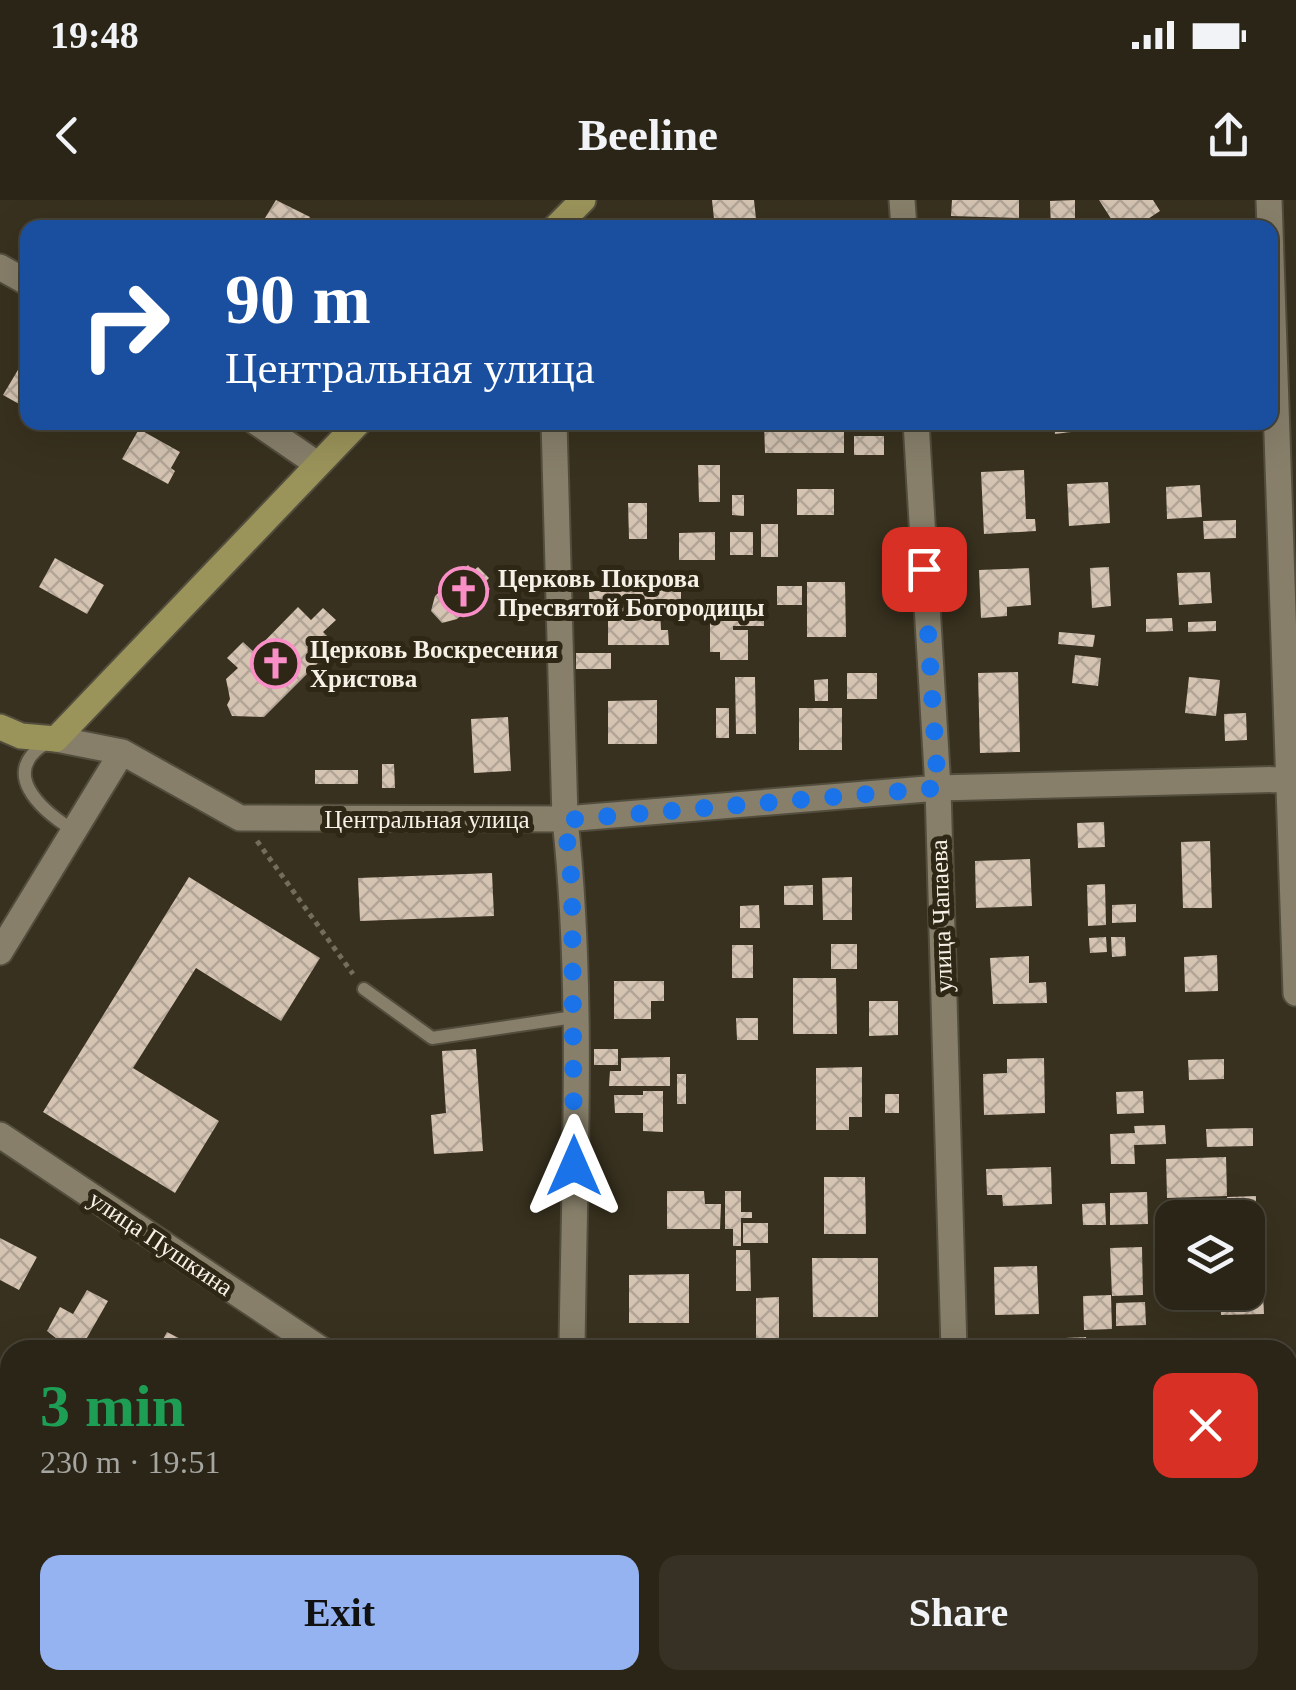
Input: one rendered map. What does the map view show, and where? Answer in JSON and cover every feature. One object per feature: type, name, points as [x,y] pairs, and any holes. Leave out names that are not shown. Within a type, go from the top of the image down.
[{"type":"street","points":[[1278,412],[1294,780],[1296,992]]},
{"type":"street","points":[[268,430],[317,464]]},
{"type":"street","points":[[56,739],[351,430]]},
{"type":"street","points":[[554,430],[565,820],[572,885],[572,1340]]},
{"type":"street","name":"улица Чапаева","points":[[916,430],[938,788],[954,1340]]},
{"type":"street","name":"Центральная улица","points":[[0,727],[21,736],[122,752],[240,818],[565,820],[938,788],[1294,780]]},
{"type":"street","points":[[0,952],[122,752]]},
{"type":"street","name":"улица Пушкина","points":[[0,1135],[307,1340]]},
{"type":"lane","points":[[56,739],[29,750],[15,764],[13,773],[24,797],[73,830]]},
{"type":"lane","points":[[364,989],[432,1038],[574,1017]]},
{"type":"path","points":[[240,818],[364,989]]},
{"type":"building","points":[[276,200],[310,217],[308,220],[265,218]]},
{"type":"building","points":[[712,200],[754,200],[756,220],[714,220]]},
{"type":"building","points":[[952,200],[1019,200],[1019,218],[951,216]]},
{"type":"building","points":[[1075,200],[1075,220],[1051,220],[1050,201]]},
{"type":"building","points":[[1099,200],[1153,200],[1160,211],[1146,220],[1112,220]]},
{"type":"building","points":[[20,366],[20,405],[3,395]]},
{"type":"building","points":[[138,430],[180,452],[168,484],[122,459]]},
{"type":"building","points":[[764,430],[844,430],[844,453],[765,453]]},
{"type":"building","points":[[1055,430],[1087,430],[1055,434]]},
{"type":"building","points":[[854,436],[884,436],[884,455],[854,455]]},
{"type":"building","points":[[698,465],[720,465],[720,502],[699,502]]},
{"type":"building","points":[[1024,470],[1026,519],[1035,519],[1036,531],[984,534],[981,472]]},
{"type":"building","points":[[1108,482],[1110,523],[1069,526],[1067,484]]},
{"type":"building","points":[[1200,485],[1202,517],[1167,519],[1166,487]]},
{"type":"building","points":[[797,489],[834,489],[834,515],[797,515]]},
{"type":"building","points":[[732,495],[744,495],[744,516],[732,515]]},
{"type":"building","points":[[628,503],[647,503],[647,539],[629,539]]},
{"type":"building","points":[[1236,520],[1236,538],[1204,539],[1203,521]]},
{"type":"building","points":[[761,524],[778,524],[778,557],[761,557]]},
{"type":"building","points":[[715,532],[715,560],[679,560],[679,533]]},
{"type":"building","points":[[730,532],[753,532],[753,555],[730,555]]},
{"type":"building","points":[[965,552],[966,581],[929,583],[928,554]]},
{"type":"building","points":[[55,558],[104,585],[87,614],[39,587]]},
{"type":"building","name":"Церковь Покрова Пресвятой Богородицы","points":[[468,565],[473,571],[478,567],[489,578],[484,583],[490,589],[457,619],[442,623],[431,611],[435,596]]},
{"type":"building","points":[[1109,567],[1111,606],[1092,608],[1090,568]]},
{"type":"building","points":[[1029,568],[1031,605],[1007,607],[1007,616],[981,618],[979,570]]},
{"type":"building","points":[[1210,572],[1212,603],[1179,605],[1177,573]]},
{"type":"building","points":[[807,582],[845,582],[846,637],[807,637]]},
{"type":"building","points":[[605,586],[681,586],[681,609],[660,609],[661,630],[668,630],[669,645],[608,645],[608,620],[590,620],[589,591],[605,591]]},
{"type":"building","points":[[777,586],[802,586],[802,605],[777,605]]},
{"type":"building","name":"Церковь Воскресения Христова","points":[[298,607],[311,620],[323,608],[336,620],[323,632],[336,645],[264,717],[232,716],[227,705],[230,699],[226,679],[238,668],[227,658],[243,642],[254,652]]},
{"type":"building","points":[[734,614],[764,614],[764,626],[733,626],[733,630],[748,630],[748,660],[720,660],[720,652],[710,652],[710,620],[734,620]]},
{"type":"building","points":[[1172,618],[1173,631],[1146,632],[1146,619]]},
{"type":"building","points":[[1216,621],[1216,631],[1188,632],[1188,622]]},
{"type":"building","points":[[1059,632],[1095,635],[1093,647],[1058,644]]},
{"type":"building","points":[[576,653],[611,653],[611,669],[576,669]]},
{"type":"building","points":[[1075,655],[1101,658],[1098,686],[1072,683]]},
{"type":"building","points":[[1018,672],[1020,752],[980,753],[978,673]]},
{"type":"building","points":[[847,673],[877,673],[877,699],[847,699]]},
{"type":"building","points":[[735,677],[755,677],[756,734],[736,734]]},
{"type":"building","points":[[1189,677],[1220,680],[1216,716],[1185,713]]},
{"type":"building","points":[[828,679],[828,701],[815,701],[814,680]]},
{"type":"building","points":[[657,700],[657,744],[608,744],[608,701]]},
{"type":"building","points":[[716,708],[729,708],[729,738],[716,738]]},
{"type":"building","points":[[799,708],[842,708],[842,750],[799,750]]},
{"type":"building","points":[[1246,713],[1247,740],[1225,741],[1224,714]]},
{"type":"building","points":[[508,717],[511,771],[474,773],[471,719]]},
{"type":"building","points":[[382,764],[394,764],[395,788],[382,788]]},
{"type":"building","points":[[315,770],[358,770],[358,784],[315,784]]},
{"type":"building","points":[[1104,822],[1105,847],[1078,848],[1077,823]]},
{"type":"building","points":[[1210,841],[1212,908],[1183,908],[1181,842]]},
{"type":"building","points":[[1030,859],[1032,906],[976,908],[975,861]]},
{"type":"building","points":[[492,873],[494,916],[360,921],[358,878]]},
{"type":"building","points":[[189,877],[320,958],[281,1021],[196,968],[133,1068],[219,1121],[175,1193],[43,1112]]},
{"type":"building","points":[[852,877],[852,920],[823,920],[822,878]]},
{"type":"building","points":[[1105,884],[1106,925],[1088,926],[1087,885]]},
{"type":"building","points":[[813,885],[813,905],[784,905],[784,886]]},
{"type":"building","points":[[1136,904],[1136,922],[1112,923],[1112,905]]},
{"type":"building","points":[[759,905],[760,928],[740,928],[740,906]]},
{"type":"building","points":[[1106,937],[1107,952],[1090,953],[1089,938]]},
{"type":"building","points":[[1111,937],[1125,937],[1126,956],[1112,957]]},
{"type":"building","points":[[831,944],[857,944],[857,969],[831,969]]},
{"type":"building","points":[[732,945],[753,945],[753,978],[732,978]]},
{"type":"building","points":[[1217,955],[1218,991],[1185,992],[1184,957]]},
{"type":"building","points":[[1029,956],[1029,983],[1046,982],[1047,1003],[993,1004],[990,958]]},
{"type":"building","points":[[793,978],[836,978],[837,1034],[793,1034]]},
{"type":"building","points":[[614,981],[664,981],[664,1001],[651,1001],[651,1019],[614,1019]]},
{"type":"building","points":[[869,1001],[898,1001],[898,1035],[869,1036]]},
{"type":"building","points":[[736,1018],[758,1018],[758,1040],[737,1040]]},
{"type":"building","points":[[476,1049],[483,1151],[434,1154],[431,1115],[446,1113],[442,1051]]},
{"type":"building","points":[[594,1049],[618,1049],[618,1065],[594,1065]]},
{"type":"building","points":[[670,1057],[670,1086],[609,1086],[610,1071],[621,1071],[621,1058]]},
{"type":"building","points":[[1044,1058],[1045,1113],[984,1115],[983,1074],[1007,1073],[1007,1059]]},
{"type":"building","points":[[1224,1059],[1224,1079],[1189,1080],[1188,1060]]},
{"type":"building","points":[[862,1067],[862,1117],[849,1117],[849,1130],[816,1130],[816,1068]]},
{"type":"building","points":[[677,1074],[686,1074],[686,1104],[677,1104]]},
{"type":"building","points":[[643,1091],[663,1091],[663,1132],[643,1131],[643,1113],[615,1113],[614,1095],[643,1095]]},
{"type":"building","points":[[1143,1091],[1144,1113],[1117,1114],[1116,1092]]},
{"type":"building","points":[[885,1094],[899,1094],[899,1113],[885,1113]]},
{"type":"building","points":[[1165,1125],[1166,1144],[1134,1145],[1135,1164],[1111,1164],[1110,1134],[1135,1133],[1134,1126]]},
{"type":"building","points":[[1253,1128],[1253,1146],[1207,1147],[1206,1129]]},
{"type":"building","points":[[1226,1157],[1227,1196],[1167,1198],[1166,1159]]},
{"type":"building","points":[[1051,1167],[1052,1204],[1003,1206],[1002,1195],[987,1195],[986,1169]]},
{"type":"building","points":[[824,1177],[865,1177],[866,1234],[824,1234]]},
{"type":"building","points":[[667,1191],[704,1191],[705,1204],[721,1204],[720,1229],[667,1229]]},
{"type":"building","points":[[725,1191],[741,1191],[741,1212],[752,1212],[752,1218],[741,1218],[741,1246],[733,1246],[733,1229],[725,1229]]},
{"type":"building","points":[[1147,1192],[1148,1224],[1110,1225],[1110,1193]]},
{"type":"building","points":[[1256,1196],[1256,1200],[1227,1200]]},
{"type":"building","points":[[1105,1203],[1106,1225],[1083,1225],[1082,1204]]},
{"type":"building","points":[[743,1223],[768,1223],[768,1243],[743,1243]]},
{"type":"building","points":[[0,1238],[37,1257],[19,1290],[0,1280]]},
{"type":"building","points":[[1142,1247],[1143,1295],[1112,1296],[1110,1248]]},
{"type":"building","points":[[736,1250],[750,1250],[751,1291],[736,1291]]},
{"type":"building","points":[[812,1258],[878,1258],[878,1317],[813,1317]]},
{"type":"building","points":[[1037,1266],[1039,1314],[995,1315],[994,1267]]},
{"type":"building","points":[[689,1274],[689,1323],[629,1323],[629,1275]]},
{"type":"building","points":[[87,1290],[108,1301],[86,1340],[58,1340],[47,1331],[60,1307],[73,1314]]},
{"type":"building","points":[[1111,1295],[1112,1329],[1084,1330],[1083,1296]]},
{"type":"building","points":[[779,1297],[779,1340],[756,1340],[756,1298]]},
{"type":"building","points":[[1145,1302],[1146,1325],[1116,1326],[1116,1303]]},
{"type":"building","points":[[1221,1310],[1264,1310],[1264,1314],[1221,1315]]},
{"type":"building","points":[[167,1332],[183,1340],[163,1340]]},
{"type":"place","name":"Церковь Покрова Пресвятой Богородицы","points":[[463,592]]},
{"type":"place","name":"Церковь Воскресения Христова","points":[[275,663]]},
{"type":"route","points":[[574,1166],[572,885],[565,820],[938,788],[924,569]]}]
